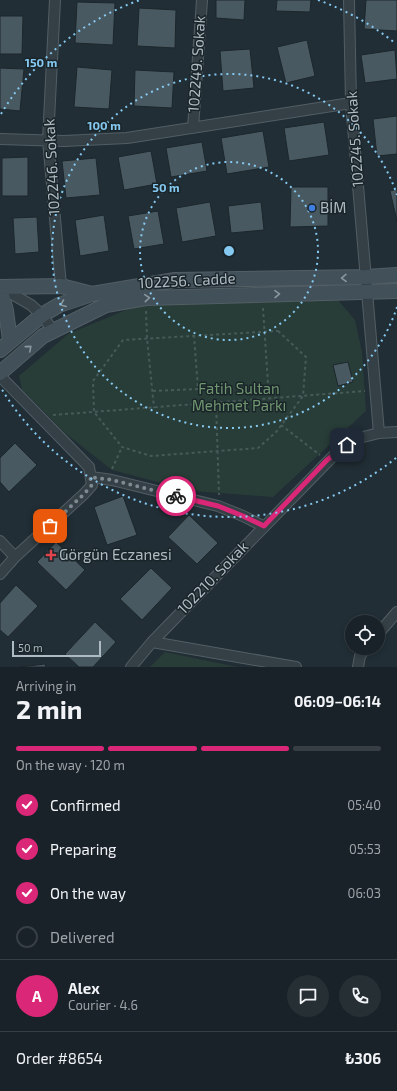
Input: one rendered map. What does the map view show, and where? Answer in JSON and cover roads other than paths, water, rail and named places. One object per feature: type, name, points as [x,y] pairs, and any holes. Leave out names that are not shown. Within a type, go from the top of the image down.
[{"type":"street","name":"102246. Sokak","points":[[55,0],[48,140],[61,286]]},
{"type":"street","name":"102249. Sokak","points":[[193,128],[202,0]]},
{"type":"street","name":"102245. Sokak","points":[[349,0],[351,103],[368,292],[374,390],[379,433]]},
{"type":"street","points":[[0,139],[64,141],[127,138],[351,103]]},
{"type":"street","name":"102256. Cadde","points":[[0,350],[10,340],[42,315],[60,305],[92,294],[175,280],[366,277],[397,275]]},
{"type":"street","points":[[0,287],[61,286],[92,294]]},
{"type":"street","points":[[0,287],[31,305],[42,315],[54,331]]},
{"type":"street","points":[[0,287],[6,311],[10,340]]},
{"type":"street","name":"102256. Cadde","points":[[0,375],[43,336],[106,305],[146,298],[397,291]]},
{"type":"street","points":[[0,375],[89,467],[92,485],[0,574]]},
{"type":"street","name":"102210. Sokak","points":[[131,667],[152,642],[327,460],[355,439],[379,433],[397,432]]},
{"type":"street","points":[[90,477],[112,480],[218,506],[264,526]]},
{"type":"street","points":[[0,542],[16,557]]},
{"type":"street","points":[[385,626],[397,612]]},
{"type":"street","points":[[152,642],[296,667]]},
{"type":"street","points":[[358,667],[361,655]]},
{"type":"place","name":"BİM","points":[[312,208]]},
{"type":"place","name":"Görgün Eczanesi","points":[[51,555]]},
{"type":"park label","name":"Fatih Sultan Mehmet Parkı","points":[[239,398]]}]
